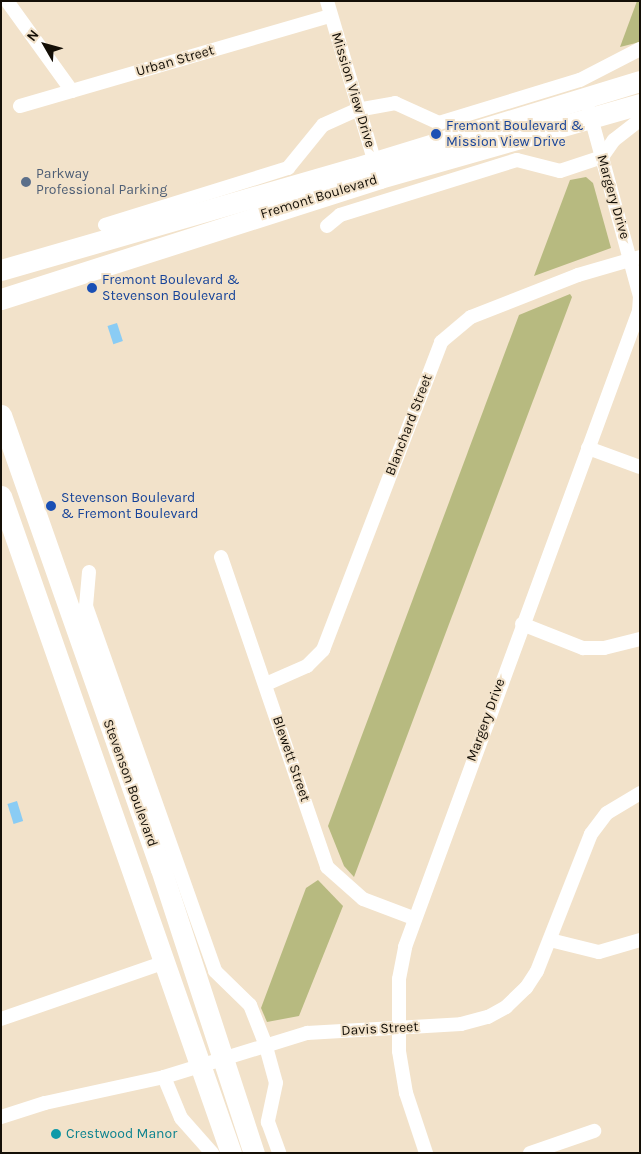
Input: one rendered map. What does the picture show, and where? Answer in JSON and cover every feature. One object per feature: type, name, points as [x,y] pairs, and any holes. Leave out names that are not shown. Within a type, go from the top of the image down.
[{"type":"main road","name":"Fremont Boulevard","points":[[1,299],[585,98],[640,81]]},
{"type":"main road","name":"Fremont Boulevard","points":[[1,270],[377,169],[591,119],[640,104]]},
{"type":"main road","name":"Stevenson Boulevard","points":[[1,415],[161,869],[254,1153]]},
{"type":"main road","name":"Stevenson Boulevard","points":[[1,496],[166,962],[231,1153]]},
{"type":"street","points":[[7,1],[72,90]]},
{"type":"street","name":"Mission View Drive","points":[[327,1],[357,110],[377,169]]},
{"type":"street","name":"Urban Street","points":[[20,106],[330,16]]},
{"type":"street","points":[[105,224],[288,168],[323,125],[357,110],[395,103],[439,123],[580,80],[640,49]]},
{"type":"street","name":"Margery Drive","points":[[426,1153],[406,1093],[398,1029],[399,979],[413,918],[639,311],[640,297],[635,258],[585,98]]},
{"type":"street","points":[[602,157],[624,131],[640,120]]},
{"type":"street","name":"Fremont Boulevard","points":[[327,226],[340,215],[517,160],[560,171],[602,157]]},
{"type":"street","name":"Blanchard Street","points":[[266,684],[307,666],[323,650],[441,342],[471,317],[578,275],[635,258]]},
{"type":"street","points":[[588,448],[640,467]]},
{"type":"street","name":"Blewett Street","points":[[221,556],[327,867],[363,899],[413,918]]},
{"type":"street","name":"Stevenson Boulevard","points":[[90,572],[86,606],[215,971],[250,1005],[265,1043],[276,1084],[268,1122],[279,1153]]},
{"type":"street","points":[[522,624],[583,648],[604,648],[640,639]]},
{"type":"street","name":"Davis Street","points":[[1,1117],[45,1102],[164,1077],[265,1043],[307,1033],[461,1024],[488,1017],[506,1007],[526,988],[537,971],[591,834],[607,813],[640,793]]},
{"type":"street","points":[[550,940],[600,952],[640,940]]},
{"type":"street","points":[[1,1018],[166,962]]},
{"type":"street","points":[[164,1077],[181,1118],[212,1153]]},
{"type":"street","points":[[530,1153],[594,1132]]},
{"type":"green space","points":[[637,1],[640,1],[640,42],[620,47]]},
{"type":"green space","points":[[586,177],[593,183],[611,248],[534,276],[570,180]]},
{"type":"green space","points":[[570,294],[572,297],[354,877],[344,866],[328,826],[519,315]]},
{"type":"green space","points":[[318,880],[343,906],[299,1016],[267,1022],[261,1008],[306,888]]},
{"type":"water","points":[[117,323],[123,341],[113,344],[107,326]]},
{"type":"water","points":[[17,801],[23,821],[14,824],[7,804]]},
{"type":"place","name":"Fremont Boulevard & Mission View Drive","points":[[436,134]]},
{"type":"place","name":"Parkway Professional Parking","points":[[26,182]]},
{"type":"place","name":"Fremont Boulevard & Stevenson Boulevard","points":[[92,288]]},
{"type":"place","name":"Stevenson Boulevard & Fremont Boulevard","points":[[51,506]]},
{"type":"place","name":"Crestwood Manor","points":[[56,1134]]}]
